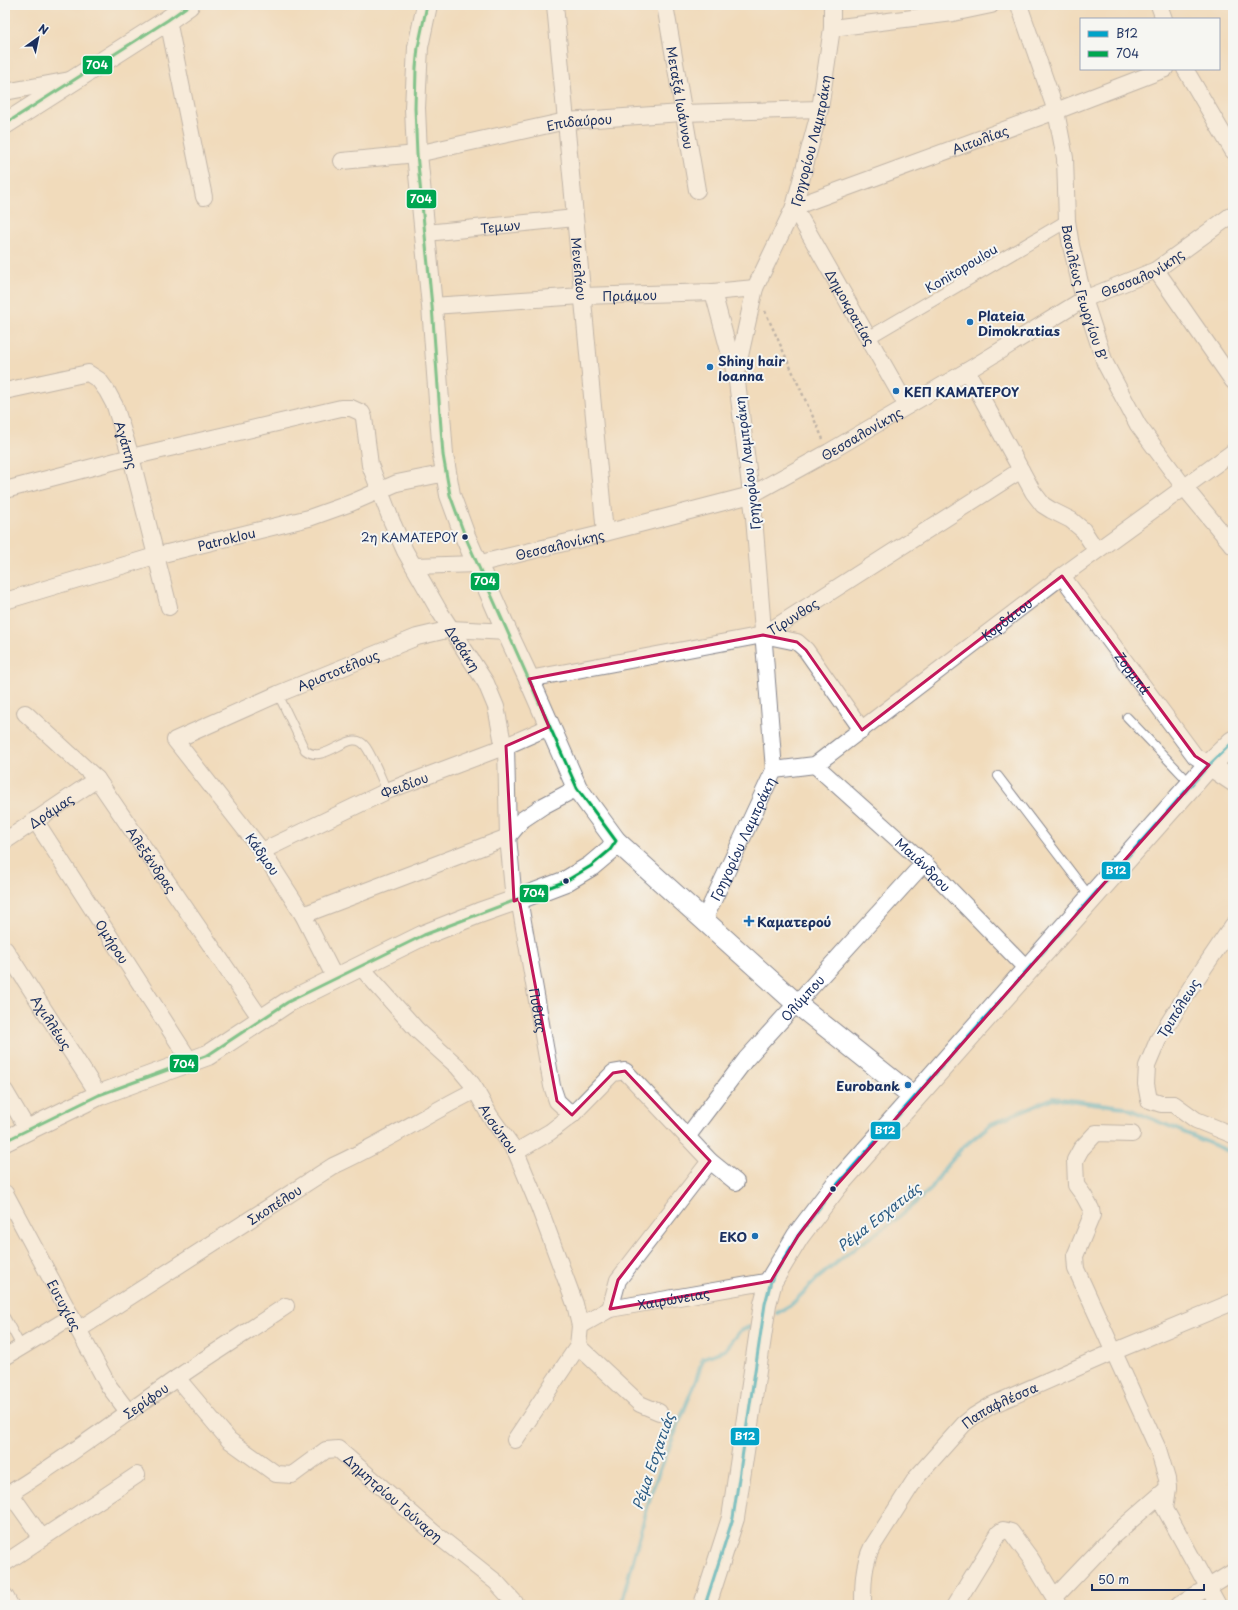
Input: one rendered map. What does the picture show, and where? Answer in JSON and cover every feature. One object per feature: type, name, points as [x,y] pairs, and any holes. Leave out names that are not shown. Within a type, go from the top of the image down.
[{"type":"main road","points":[[705,1605],[733,1518],[765,1304],[771,1281],[798,1236],[832,1192],[914,1097],[1209,765],[1233,742]]},
{"type":"street","points":[[5,124],[189,5]]},
{"type":"street","points":[[427,5],[418,47],[415,108],[417,154],[426,233],[443,455],[446,474],[450,495],[464,536],[529,679],[549,728],[577,788],[616,841],[797,1004],[914,1097]]},
{"type":"street","name":"Μενελάου","points":[[555,5],[604,533]]},
{"type":"street","name":"Μεταξά Ιωάννου","points":[[665,5],[696,190]]},
{"type":"street","name":"Γρηγορίου Λαμπράκη","points":[[704,920],[774,770],[751,494],[736,374],[755,288],[794,207],[820,109],[832,28],[832,5]]},
{"type":"street","points":[[832,28],[953,13],[991,5]]},
{"type":"street","name":"Βασιλέως Γεωργίου Β'","points":[[1019,5],[1056,111],[1065,158],[1067,221],[1071,246],[1084,299],[1105,363],[1138,425],[1184,487],[1233,546]]},
{"type":"street","points":[[1159,5],[1164,18]]},
{"type":"street","points":[[168,20],[204,197]]},
{"type":"street","name":"Αιτωλίας","points":[[794,207],[1056,111],[1162,70]]},
{"type":"street","points":[[1186,70],[1233,151]]},
{"type":"street","points":[[5,92],[78,78]]},
{"type":"street","name":"Επιδαύρου","points":[[342,161],[417,154],[566,121],[682,113],[820,109]]},
{"type":"street","name":"Δημοκρατίας","points":[[794,207],[907,406]]},
{"type":"street","name":"Θεσσαλονίκης","points":[[414,566],[476,564],[604,533],[751,494],[829,452],[967,371],[1084,299],[1156,270],[1233,214]]},
{"type":"street","name":"Τεμων","points":[[426,233],[575,218]]},
{"type":"street","name":"Konitopoulou","points":[[868,338],[1067,221]]},
{"type":"street","points":[[1156,270],[1233,382]]},
{"type":"street","name":"Πριάμου","points":[[432,306],[582,296],[713,292],[755,288]]},
{"type":"street","points":[[713,292],[736,374]]},
{"type":"street","points":[[967,371],[1033,492],[1044,504],[1060,516],[1071,520],[1083,530],[1096,550]]},
{"type":"street","name":"Αγάπης","points":[[5,391],[88,373],[99,380],[115,406],[131,457],[168,608]]},
{"type":"street","name":"Δαβάκη","points":[[131,457],[341,408],[352,408],[362,413],[364,418],[370,465],[392,522],[414,566],[451,629],[478,669],[493,697],[500,722],[502,738],[506,746],[508,837],[516,900]]},
{"type":"street","name":"Κορδάτου","points":[[774,770],[815,764],[862,730],[1096,550],[1233,452]]},
{"type":"street","points":[[5,490],[131,457]]},
{"type":"street","name":"Τίρυνθος","points":[[529,679],[763,635],[1021,470]]},
{"type":"street","name":"Patroklou","points":[[5,600],[155,556],[309,518],[351,503],[397,483],[446,474]]},
{"type":"street","name":"Ζορμπά","points":[[1062,576],[1195,756],[1209,765]]},
{"type":"street","name":"Αριστοτέλους","points":[[175,740],[278,694],[417,637],[451,629],[507,632]]},
{"type":"street","points":[[763,635],[797,642],[806,650],[862,730]]},
{"type":"street","name":"Αλεξάνδρας","points":[[26,713],[97,779],[261,1019]]},
{"type":"street","name":"Φειδίου","points":[[262,851],[387,791],[549,728]]},
{"type":"street","name":"Κάδμου","points":[[175,740],[262,851],[303,915],[335,978]]},
{"type":"street","name":"Μαιάνδρου","points":[[815,764],[924,863],[1028,969]]},
{"type":"street","points":[[1209,765],[1233,781]]},
{"type":"street","name":"Δράμας","points":[[6,836],[35,820],[97,779]]},
{"type":"street","points":[[303,915],[508,837],[522,820],[543,806],[577,788]]},
{"type":"street","name":"Ομήρου","points":[[35,820],[190,1061]]},
{"type":"street","points":[[5,1142],[99,1095],[208,1055],[288,1002],[451,923],[566,881],[591,866],[610,850],[616,841]]},
{"type":"street","name":"Ολύμπου","points":[[687,1137],[746,1059],[924,863]]},
{"type":"street","name":"Πυθίας","points":[[516,900],[552,1086],[557,1101],[572,1115]]},
{"type":"street","name":"Τριπόλεως","points":[[1233,925],[1193,984],[1158,1040],[1147,1066],[1146,1084],[1149,1100],[1161,1104],[1174,1104],[1196,1120],[1233,1135]]},
{"type":"street","name":"Αχιλλέως","points":[[5,949],[99,1095]]},
{"type":"street","name":"Αισώπου","points":[[360,966],[417,1030],[457,1066],[476,1090],[490,1116],[516,1152],[539,1207],[572,1297],[580,1326]]},
{"type":"street","points":[[516,1152],[550,1132],[572,1115],[613,1072],[625,1071],[710,1161],[736,1182]]},
{"type":"street","name":"Σκοπέλου","points":[[5,1357],[21,1346],[75,1323],[333,1166],[373,1148],[426,1116],[476,1090]]},
{"type":"street","points":[[5,1091],[10,1110],[28,1130]]},
{"type":"street","points":[[1132,1134],[1096,1133],[1081,1149],[1075,1160],[1076,1185],[1091,1209],[1092,1215],[1075,1256],[1076,1269],[1158,1449],[1167,1479],[1168,1488],[1165,1509],[1218,1605]]},
{"type":"street","points":[[610,1309],[618,1280],[710,1161]]},
{"type":"street","name":"Ευτυχίας","points":[[5,1193],[114,1395],[129,1413]]},
{"type":"street","name":"Χαιρώνειας","points":[[580,1326],[610,1309],[771,1281]]},
{"type":"street","name":"Παπαφλέσσα","points":[[863,1605],[865,1567],[867,1556],[872,1547],[916,1478],[964,1424],[992,1405],[1233,1302]]},
{"type":"street","name":"Σερίφου","points":[[8,1494],[39,1475],[177,1378],[286,1306]]},
{"type":"street","points":[[515,1440],[578,1346],[580,1326]]},
{"type":"street","points":[[578,1346],[640,1404],[659,1412]]},
{"type":"street","name":"Δημητρίου Γούναρη","points":[[177,1378],[229,1440],[276,1474],[292,1475],[326,1450],[338,1449],[433,1532],[496,1582],[517,1605]]},
{"type":"street","points":[[5,1563],[137,1475]]},
{"type":"street","points":[[955,1605],[999,1533],[1003,1530],[1011,1532],[1031,1559],[1057,1601],[1113,1536],[1168,1488]]},
{"type":"street","points":[[8,1494],[42,1538]]},
{"type":"street","points":[[1179,1605],[1233,1572]]},
{"type":"street","points":[[5,1596],[10,1605]]},
{"type":"lane","points":[[278,694],[305,750],[311,754],[319,755],[352,741],[359,741],[366,746],[387,791]]},
{"type":"lane","points":[[1126,717],[1192,785]]},
{"type":"lane","points":[[998,776],[1091,898]]},
{"type":"lane","points":[[5,1317],[21,1346]]},
{"type":"path","points":[[755,288],[829,452]]},
{"type":"highlighted area","points":[[1062,576],[1195,756],[1209,765],[836,1186],[798,1236],[771,1281],[610,1309],[618,1280],[710,1161],[625,1071],[613,1073],[572,1115],[557,1101],[519,899],[514,901],[506,746],[549,727],[529,679],[763,635],[797,642],[806,650],[862,730]]},
{"type":"waterway","name":"Ρέμα Εσχατιάς","points":[[777,1313],[791,1305],[819,1277],[856,1247],[895,1220],[930,1190],[945,1168],[962,1148],[991,1124],[1053,1098],[1124,1107],[1233,1153]]},
{"type":"waterway","name":"Ρέμα Εσχατιάς","points":[[621,1605],[652,1490],[696,1380],[703,1358],[725,1350],[739,1332],[749,1327]]},
{"type":"transit line","name":"704","points":[[5,124],[189,5]]},
{"type":"transit line","name":"704","points":[[5,1141],[99,1095],[208,1055],[288,1002],[424,935],[566,881],[591,866],[610,850],[616,841],[577,788],[465,536],[450,495],[443,455],[432,306],[417,154],[415,108],[416,68],[418,47],[427,5]]},
{"type":"transit line","name":"Β12","points":[[705,1605],[733,1518],[765,1304],[771,1281],[798,1236],[836,1186],[1209,765],[1233,742]]},
{"type":"place","name":"Plateia Dimokratias","points":[[970,322]]},
{"type":"place","name":"Shiny hair Ioanna","points":[[710,367]]},
{"type":"place","name":"ΚΕΠ ΚΑΜΑΤΕΡΟΥ","points":[[896,391]]},
{"type":"place","name":"2η ΚΑΜΑΤΕΡΟΥ","points":[[465,537]]},
{"type":"place","name":"Καματερού","points":[[749,921]]},
{"type":"place","name":"Eurobank","points":[[908,1085]]},
{"type":"place","name":"EKO","points":[[755,1236]]}]
